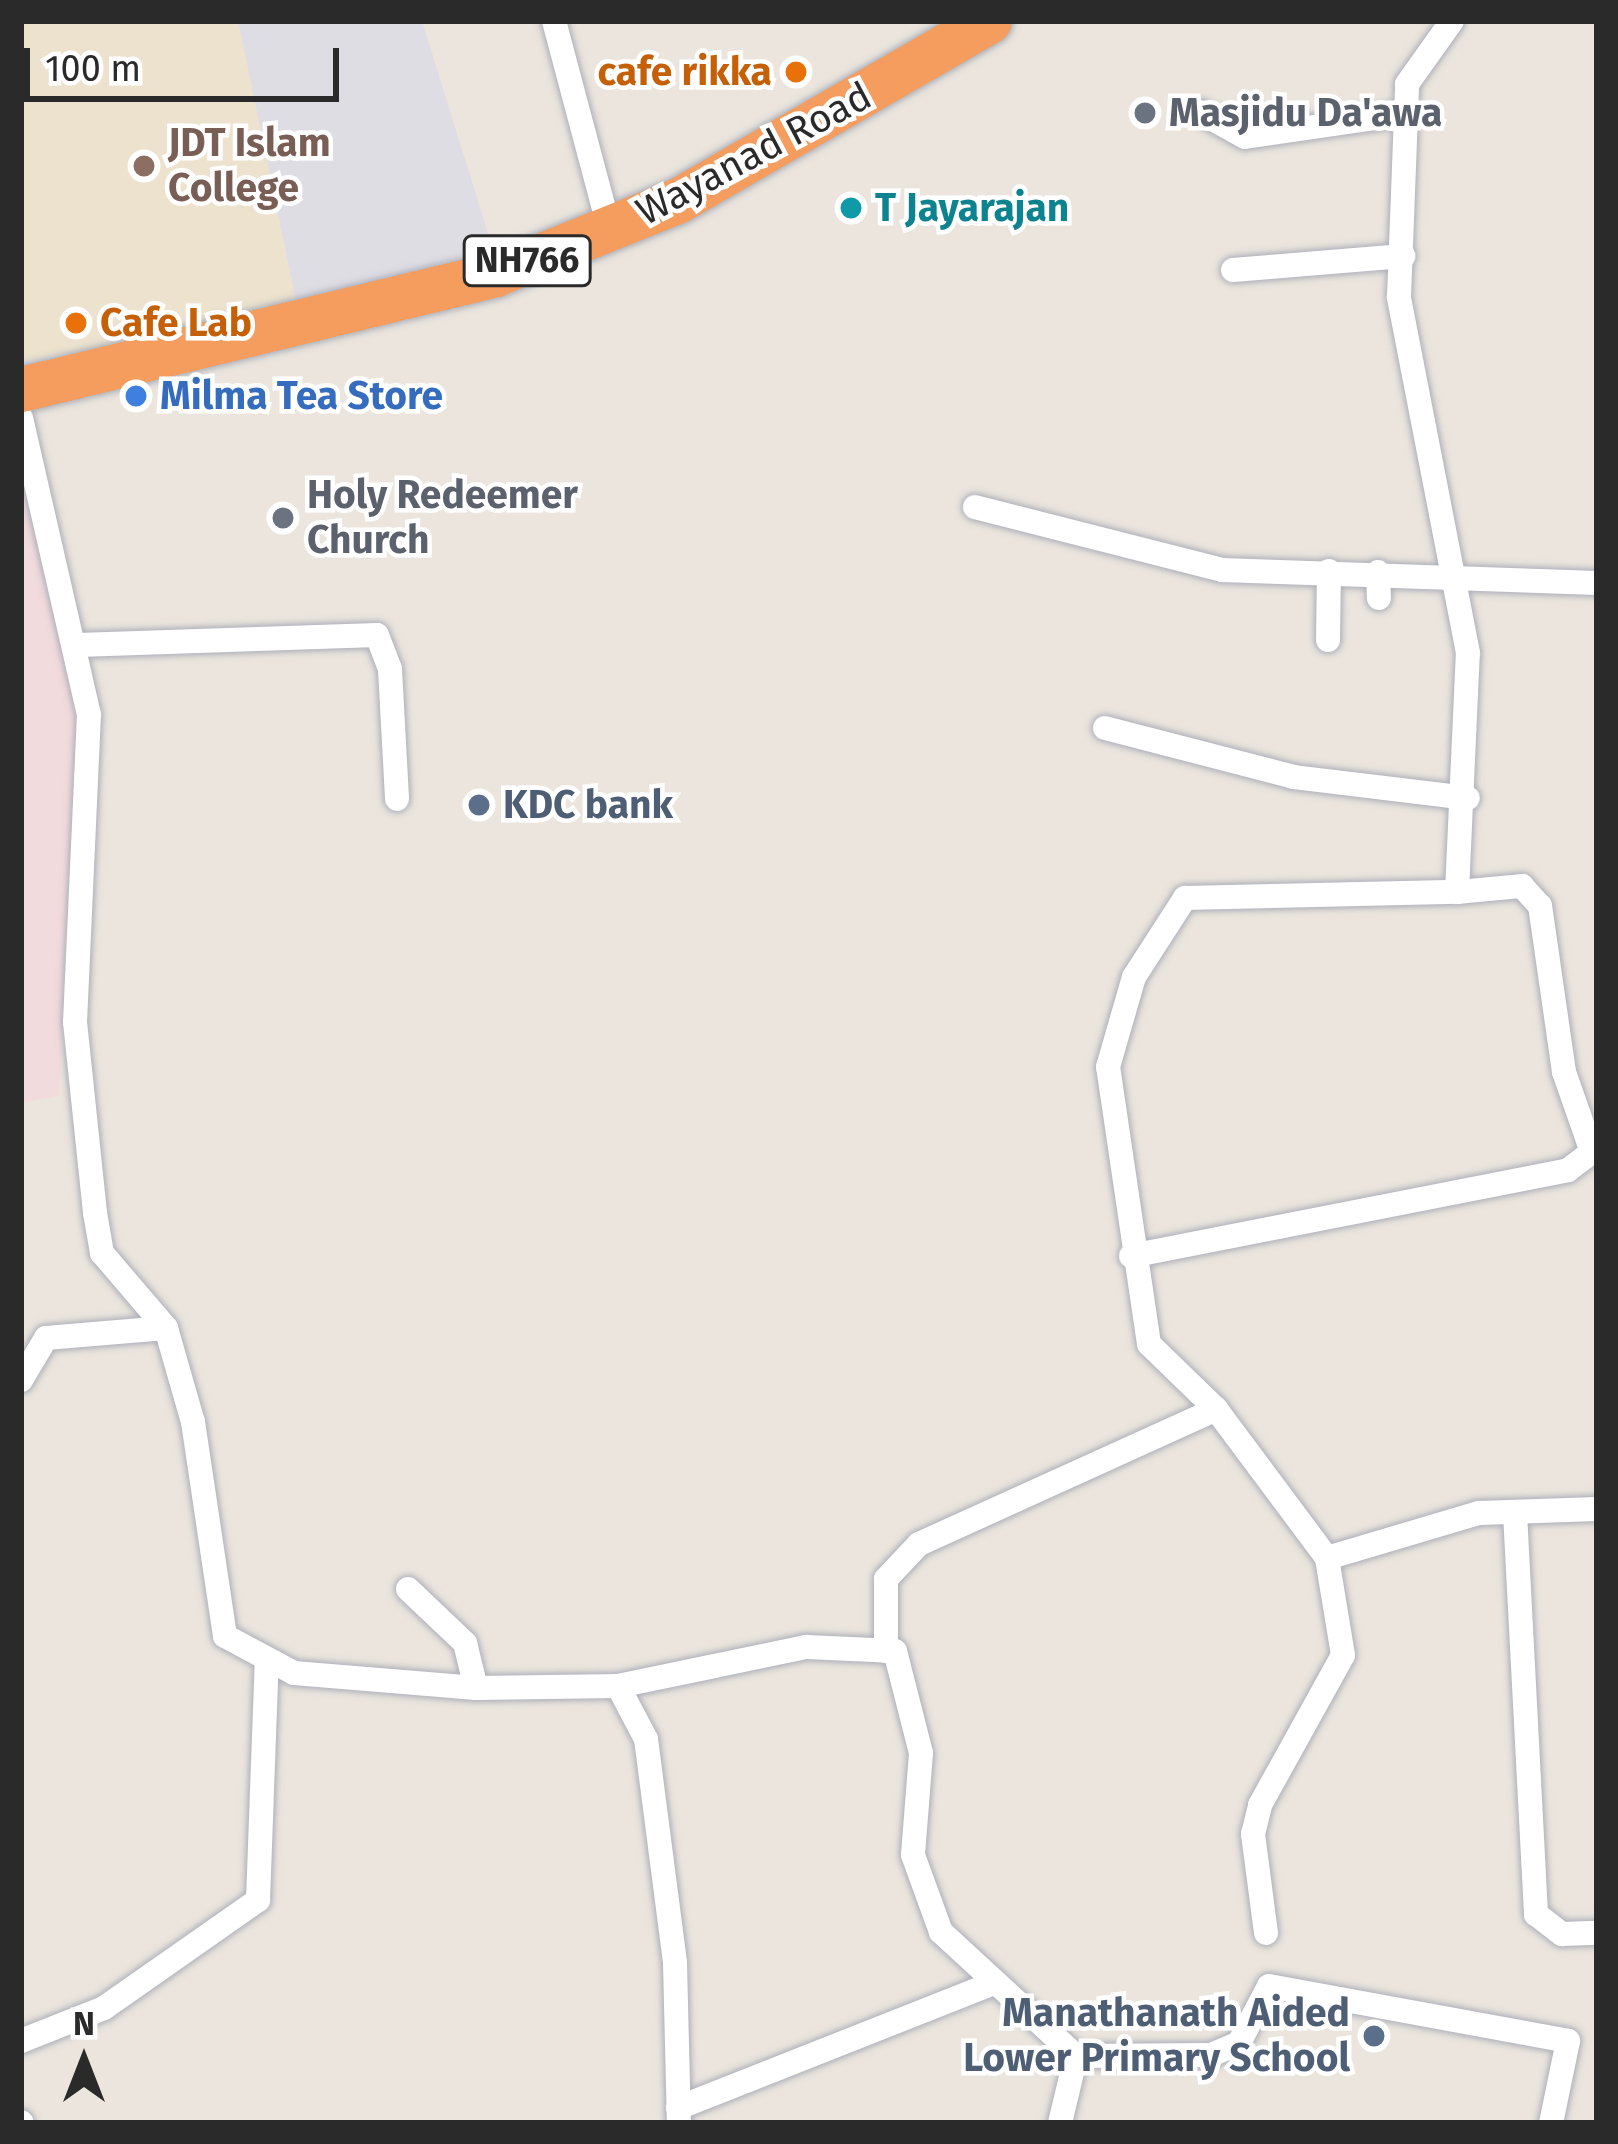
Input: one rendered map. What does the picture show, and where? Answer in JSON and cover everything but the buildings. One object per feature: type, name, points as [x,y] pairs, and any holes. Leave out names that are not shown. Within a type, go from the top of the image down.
[{"type":"highway","name":"Wayanad Road","points":[[21,389],[386,308],[609,228],[814,130],[989,21]]},
{"type":"street","points":[[554,21],[609,228]]},
{"type":"street","points":[[1452,21],[1418,62],[1403,114],[1399,297],[1452,573],[1472,706],[1457,892]]},
{"type":"street","points":[[1200,112],[1244,137],[1403,114]]},
{"type":"street","points":[[1233,270],[1403,256]]},
{"type":"street","points":[[21,418],[78,645],[89,714],[75,1022],[95,1213],[102,1252],[166,1328],[193,1422],[225,1636],[295,1673],[476,1688],[618,1686],[807,1647],[886,1651]]},
{"type":"street","points":[[975,507],[1222,570],[1329,571],[1378,585],[1452,573],[1597,583]]},
{"type":"street","points":[[1328,640],[1329,571]]},
{"type":"street","points":[[78,645],[376,635],[390,670],[397,799]]},
{"type":"street","points":[[1105,728],[1294,777],[1468,799]]},
{"type":"street","points":[[1131,1256],[1568,1170],[1594,1151],[1564,1072],[1540,906],[1522,886],[1457,892],[1185,898],[1134,977],[1108,1067],[1131,1256],[1149,1344],[1216,1408],[1327,1558],[1343,1655],[1260,1805],[1253,1834],[1266,1933]]},
{"type":"street","points":[[21,1380],[46,1338],[166,1328]]},
{"type":"street","points":[[1216,1408],[919,1544],[886,1579],[886,1651],[921,1754],[913,1856],[941,1932],[1076,2056],[1211,2055],[1239,2043],[1269,1986],[1568,2041],[1551,2123]]},
{"type":"street","points":[[1327,1558],[1398,1531],[1515,1513],[1597,1509]]},
{"type":"street","points":[[1515,1513],[1535,1914],[1562,1934],[1597,1933]]},
{"type":"street","points":[[408,1589],[465,1643],[476,1688]]},
{"type":"street","points":[[21,2041],[104,2008],[258,1900],[267,1659]]},
{"type":"street","points":[[618,1686],[646,1738],[675,1963],[679,2116],[992,1983]]},
{"type":"street","points":[[1060,2123],[1076,2056]]},
{"type":"shaded area","name":"JDT Islam College","points":[[21,21],[238,21],[298,312],[21,361]]},
{"type":"shaded area","points":[[238,21],[422,21],[492,246],[298,312]]},
{"type":"shaded area","points":[[21,454],[79,696],[59,1096],[21,1103]]},
{"type":"place","name":"cafe rikka","points":[[796,72]]},
{"type":"place","name":"Masjidu Da'awa","points":[[1145,113]]},
{"type":"place","name":"JDT Islam College","points":[[144,166]]},
{"type":"place","name":"T Jayarajan","points":[[851,208]]},
{"type":"place","name":"Cafe Lab","points":[[76,323]]},
{"type":"place","name":"Milma Tea Store","points":[[136,396]]},
{"type":"place","name":"Holy Redeemer Church","points":[[283,518]]},
{"type":"place","name":"KDC bank","points":[[479,805]]},
{"type":"place","name":"Manathanath Aided Lower Primary School","points":[[1374,2036]]}]
